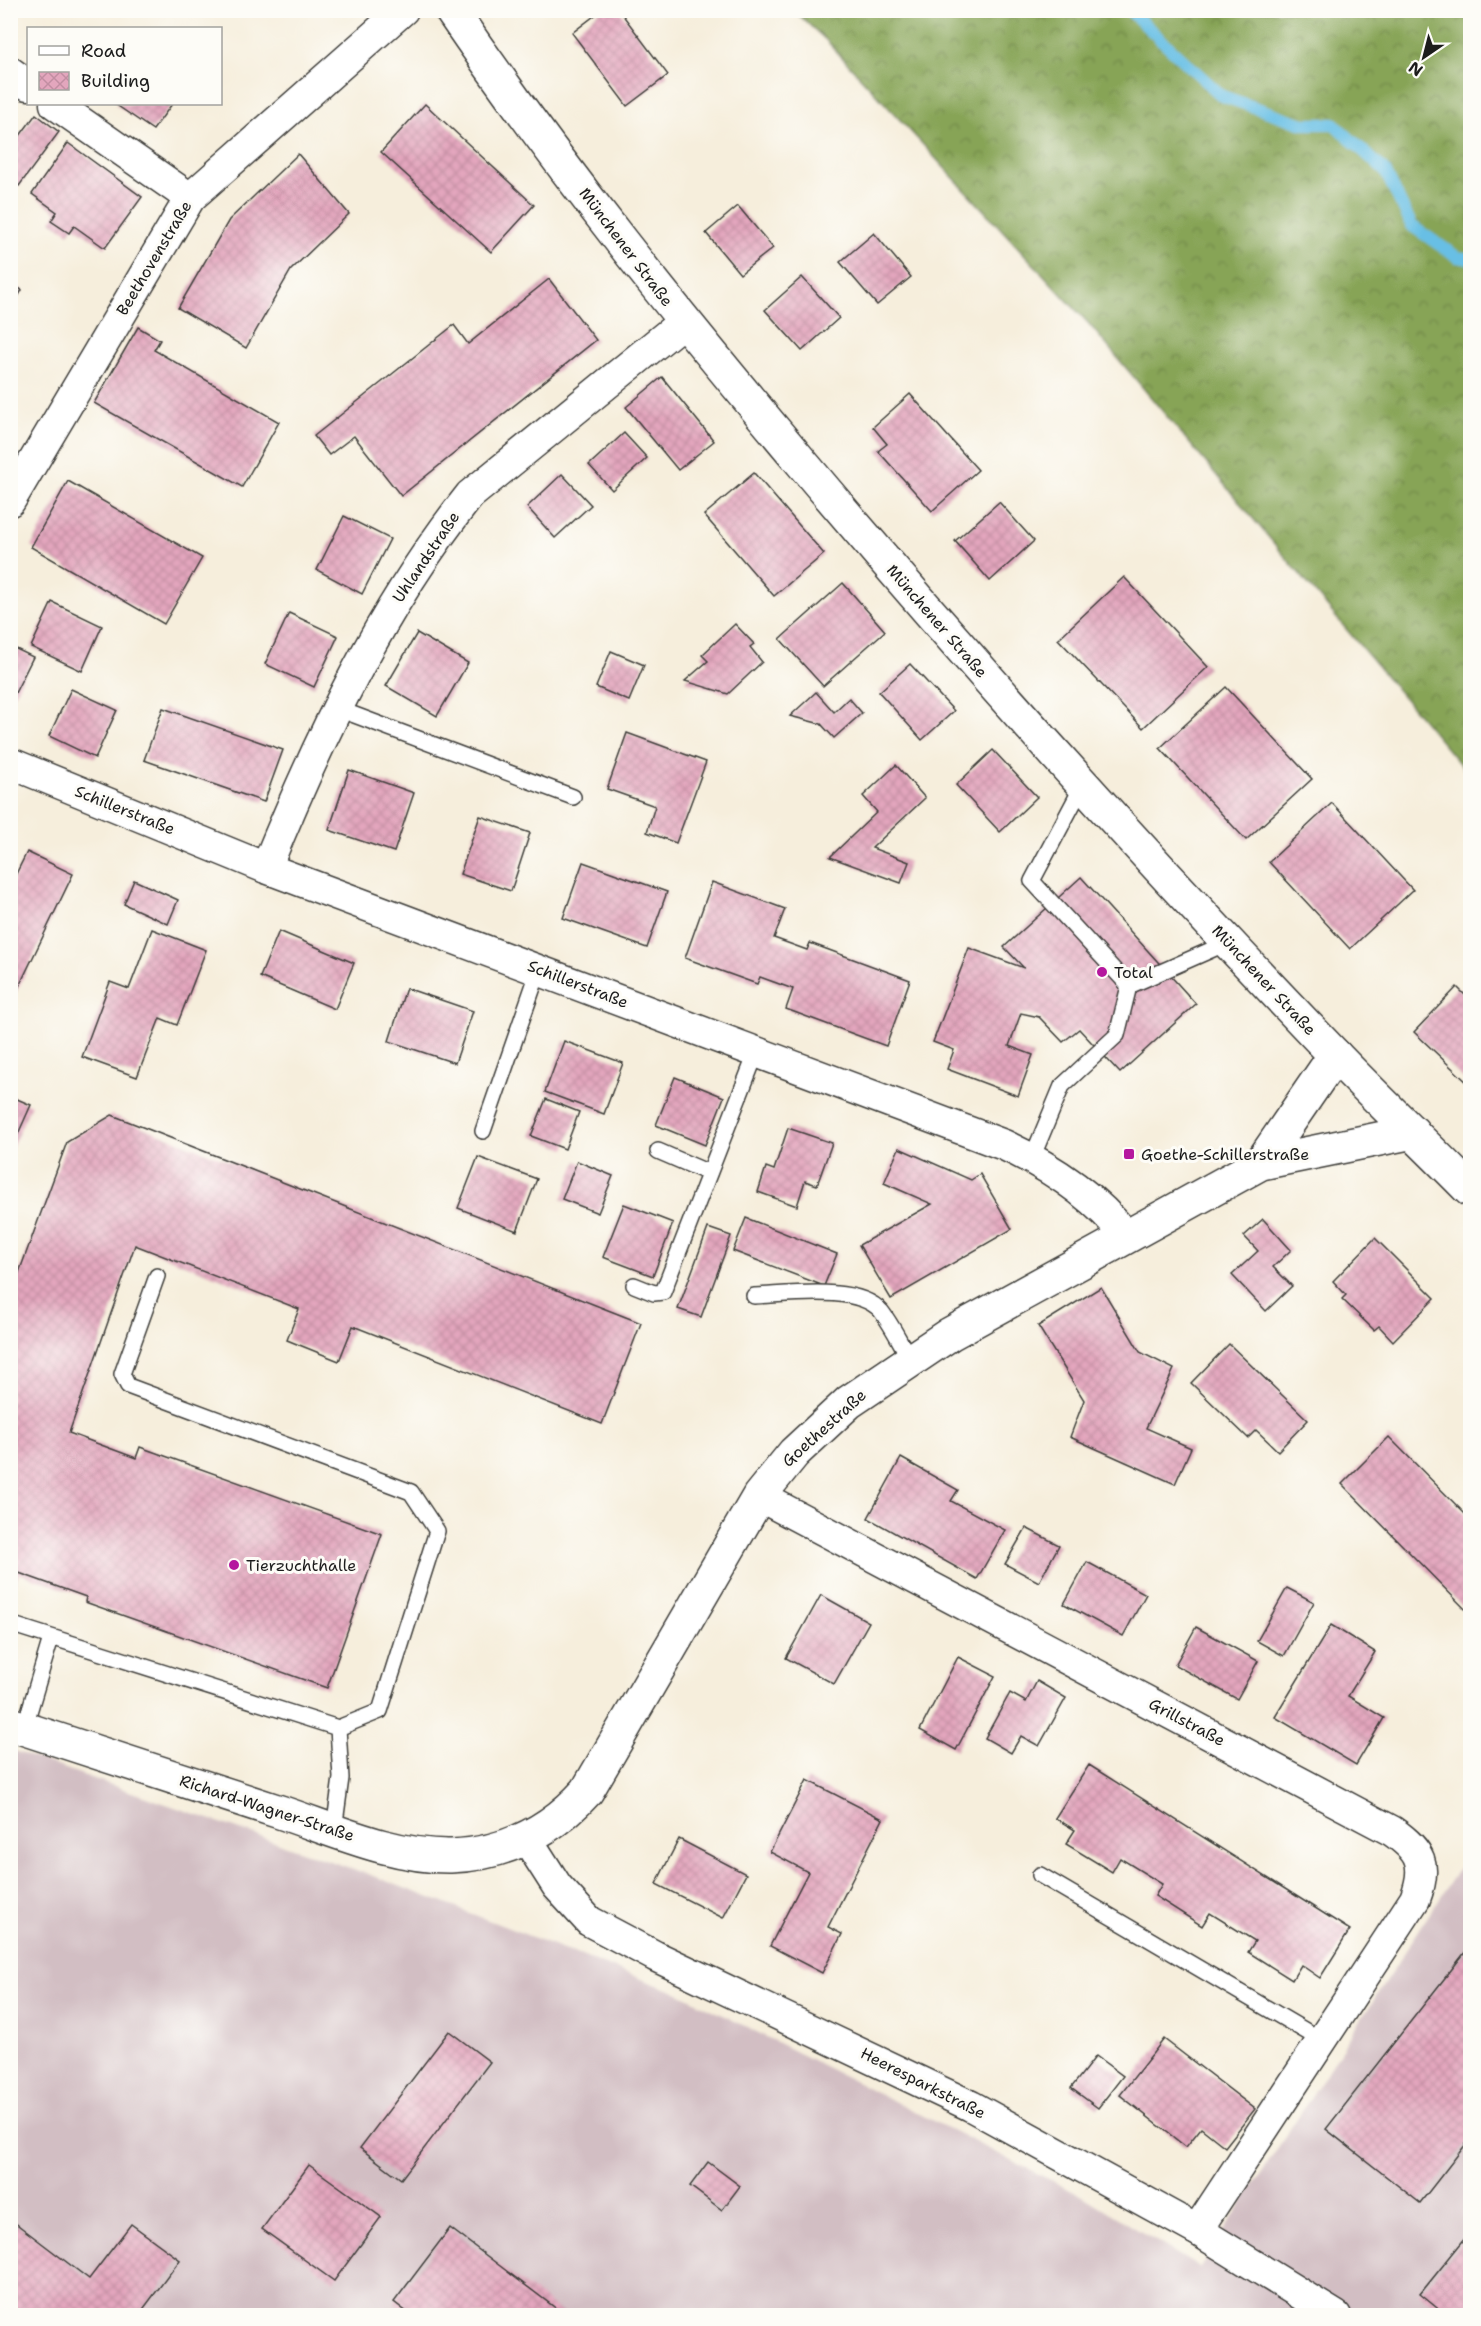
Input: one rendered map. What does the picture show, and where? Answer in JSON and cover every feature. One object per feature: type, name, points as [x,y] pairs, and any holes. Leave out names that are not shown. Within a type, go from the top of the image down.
[{"type":"street","name":"Beethovenstraße","points":[[10,501],[190,198],[403,10]]},
{"type":"street","name":"Münchener Straße","points":[[451,10],[506,90],[683,322],[872,547],[1083,785],[1228,942],[1335,1055],[1470,1190]]},
{"type":"street","points":[[10,72],[27,84]]},
{"type":"street","points":[[56,105],[190,198]]},
{"type":"street","name":"Uhlandstraße","points":[[266,868],[336,708],[404,588],[470,495],[683,322]]},
{"type":"street","name":"Schillerstraße","points":[[10,763],[266,868],[1004,1145],[1032,1158],[1076,1186],[1109,1213],[1126,1236]]},
{"type":"street","name":"Goethestraße","points":[[1261,1163],[1335,1055]]},
{"type":"street","name":"Goethestraße","points":[[527,1839],[570,1810],[587,1791],[759,1496],[774,1474],[813,1433],[849,1402],[950,1334],[1261,1163],[1413,1132]]},
{"type":"street","name":"Grillstraße","points":[[759,1496],[1382,1825],[1407,1841],[1415,1851],[1422,1867],[1421,1882],[1415,1899],[1197,2229]]},
{"type":"street","name":"Richard-Wagner-Straße","points":[[17,1726],[334,1830],[421,1855],[453,1856],[490,1852],[527,1839]]},
{"type":"street","name":"Heeresparkstraße","points":[[527,1839],[557,1886],[589,1921],[655,1956],[971,2106],[1197,2229],[1336,2316]]},
{"type":"lane","points":[[336,708],[573,797]]},
{"type":"lane","points":[[1083,785],[1032,881],[1129,986]]},
{"type":"lane","points":[[1129,986],[1228,942]]},
{"type":"lane","points":[[483,1131],[539,970]]},
{"type":"lane","points":[[1032,1158],[1062,1086],[1116,1035],[1129,986]]},
{"type":"lane","points":[[634,1285],[654,1293],[663,1292],[757,1051]]},
{"type":"lane","points":[[658,1151],[709,1173]]},
{"type":"lane","points":[[10,1624],[338,1728],[380,1711],[437,1531],[411,1492],[128,1386],[122,1374],[157,1276]]},
{"type":"lane","points":[[754,1296],[851,1295],[880,1310],[910,1359]]},
{"type":"lane","points":[[17,1726],[51,1638]]},
{"type":"lane","points":[[334,1830],[341,1778],[338,1728]]},
{"type":"lane","points":[[1040,1875],[1320,2040]]},
{"type":"shaded area","points":[[11,1750],[373,1876],[681,1994],[1086,2198],[1200,2268],[1469,1853],[1470,2315],[11,2316]]},
{"type":"green space","points":[[794,11],[1470,11],[1470,776],[1089,324],[826,40]]},
{"type":"building","points":[[602,10],[619,10],[668,75],[627,106],[572,33]]},
{"type":"building","points":[[425,104],[534,205],[491,252],[381,152]]},
{"type":"building","points":[[116,105],[171,105],[153,130]]},
{"type":"building","points":[[36,114],[59,132],[19,186],[10,179],[10,149]]},
{"type":"building","points":[[68,143],[142,197],[105,248],[74,226],[69,233],[51,221],[57,212],[32,194]]},
{"type":"building","points":[[298,154],[349,214],[291,270],[246,348],[178,308],[229,220]]},
{"type":"building","points":[[738,206],[773,248],[740,274],[706,233]]},
{"type":"building","points":[[874,233],[911,277],[877,305],[840,262]]},
{"type":"building","points":[[802,277],[839,318],[802,351],[765,310]]},
{"type":"building","points":[[549,279],[596,340],[401,496],[354,436],[329,455],[314,436],[454,325],[468,344]]},
{"type":"building","points":[[10,283],[22,290],[10,310]]},
{"type":"building","points":[[138,327],[160,340],[154,350],[279,422],[242,487],[94,403]]},
{"type":"building","points":[[662,377],[714,441],[678,470],[626,407]]},
{"type":"building","points":[[910,394],[978,470],[932,511],[878,451],[887,444],[873,427]]},
{"type":"building","points":[[624,433],[647,458],[612,490],[589,465]]},
{"type":"building","points":[[754,473],[824,554],[774,596],[704,515]]},
{"type":"building","points":[[562,474],[591,505],[555,538],[527,507]]},
{"type":"building","points":[[68,481],[202,558],[164,624],[31,547]]},
{"type":"building","points":[[999,502],[1034,541],[990,581],[955,541]]},
{"type":"building","points":[[344,516],[390,539],[362,594],[317,570]]},
{"type":"building","points":[[1124,577],[1208,667],[1143,728],[1058,639]]},
{"type":"building","points":[[843,583],[885,631],[823,686],[780,639]]},
{"type":"building","points":[[52,602],[102,626],[82,671],[31,647]]},
{"type":"building","points":[[289,613],[338,636],[314,687],[265,664]]},
{"type":"building","points":[[735,624],[754,644],[750,647],[762,662],[728,694],[685,681],[708,661],[702,655]]},
{"type":"building","points":[[417,633],[468,663],[437,716],[386,686]]},
{"type":"building","points":[[10,646],[33,657],[10,703]]},
{"type":"building","points":[[611,651],[644,665],[629,701],[596,687]]},
{"type":"building","points":[[910,664],[954,711],[922,740],[879,692]]},
{"type":"building","points":[[1226,687],[1312,779],[1246,840],[1160,748]]},
{"type":"building","points":[[71,689],[117,710],[95,758],[49,736]]},
{"type":"building","points":[[816,692],[834,712],[849,698],[862,713],[834,738],[821,724],[790,716]]},
{"type":"building","points":[[163,708],[283,750],[264,802],[144,760]]},
{"type":"building","points":[[627,733],[706,762],[676,843],[647,832],[655,806],[607,789]]},
{"type":"building","points":[[993,750],[1037,797],[1000,832],[956,785]]},
{"type":"building","points":[[896,765],[925,798],[872,848],[909,862],[901,883],[830,857],[877,812],[863,796]]},
{"type":"building","points":[[349,770],[414,793],[394,852],[329,830]]},
{"type":"building","points":[[1332,803],[1413,890],[1350,949],[1269,862]]},
{"type":"building","points":[[480,816],[530,833],[511,891],[460,874]]},
{"type":"building","points":[[27,852],[73,874],[10,1005],[10,886]]},
{"type":"building","points":[[583,862],[667,892],[647,948],[563,918]]},
{"type":"building","points":[[1081,877],[1196,1004],[1120,1073],[1079,1029],[1063,1042],[1039,1017],[1021,1013],[1009,1046],[1033,1055],[1018,1096],[947,1069],[954,1050],[933,1042],[969,948],[1024,968],[1004,947]]},
{"type":"building","points":[[134,880],[178,900],[168,924],[124,904]]},
{"type":"building","points":[[712,882],[785,909],[774,938],[807,950],[810,943],[910,980],[886,1046],[786,1009],[793,989],[760,977],[757,984],[685,958]]},
{"type":"building","points":[[152,929],[206,950],[177,1025],[160,1018],[137,1077],[82,1057],[110,982],[129,989]]},
{"type":"building","points":[[279,931],[354,963],[335,1009],[260,977]]},
{"type":"building","points":[[1457,987],[1470,1000],[1470,1085],[1414,1032]]},
{"type":"building","points":[[406,988],[473,1011],[455,1063],[389,1041]]},
{"type":"building","points":[[564,1041],[623,1063],[604,1114],[545,1092]]},
{"type":"building","points":[[675,1077],[724,1097],[705,1145],[656,1125]]},
{"type":"building","points":[[10,1096],[31,1105],[10,1152]]},
{"type":"building","points":[[546,1099],[579,1112],[565,1149],[531,1136]]},
{"type":"building","points":[[112,1115],[641,1323],[602,1424],[353,1326],[339,1361],[287,1340],[299,1309],[135,1245],[69,1433],[136,1458],[140,1447],[382,1534],[327,1688],[85,1602],[86,1597],[19,1573],[15,1584],[10,1583],[10,1297],[67,1142]]},
{"type":"building","points":[[788,1128],[832,1143],[817,1185],[805,1181],[797,1206],[758,1192],[766,1167],[774,1170]]},
{"type":"building","points":[[899,1148],[971,1180],[980,1174],[1012,1229],[891,1299],[859,1245],[932,1204],[884,1183]]},
{"type":"building","points":[[478,1157],[537,1179],[517,1231],[458,1208]]},
{"type":"building","points":[[577,1161],[613,1176],[598,1213],[562,1199]]},
{"type":"building","points":[[624,1204],[673,1223],[653,1276],[603,1257]]},
{"type":"building","points":[[746,1218],[837,1254],[824,1286],[733,1251]]},
{"type":"building","points":[[1263,1219],[1291,1250],[1273,1267],[1292,1286],[1266,1311],[1232,1275],[1258,1251],[1244,1236]]},
{"type":"building","points":[[708,1228],[731,1236],[701,1317],[678,1309]]},
{"type":"building","points":[[1375,1238],[1435,1298],[1393,1341],[1379,1326],[1374,1330],[1342,1299],[1346,1295],[1333,1281]]},
{"type":"building","points":[[1101,1287],[1140,1352],[1174,1369],[1146,1428],[1191,1448],[1175,1484],[1070,1437],[1084,1400],[1038,1326]]},
{"type":"building","points":[[1229,1344],[1308,1420],[1278,1451],[1256,1430],[1248,1438],[1191,1383]]},
{"type":"building","points":[[1389,1437],[1470,1519],[1470,1614],[1342,1484]]},
{"type":"building","points":[[901,1458],[958,1490],[951,1501],[1005,1530],[977,1579],[868,1518]]},
{"type":"building","points":[[1026,1528],[1059,1545],[1039,1582],[1005,1564]]},
{"type":"building","points":[[1087,1562],[1146,1594],[1123,1636],[1064,1604]]},
{"type":"building","points":[[1287,1588],[1314,1602],[1284,1656],[1257,1641]]},
{"type":"building","points":[[821,1595],[869,1622],[834,1684],[786,1658]]},
{"type":"building","points":[[1331,1625],[1375,1652],[1348,1696],[1384,1718],[1356,1765],[1275,1717]]},
{"type":"building","points":[[1196,1627],[1258,1661],[1237,1699],[1175,1665]]},
{"type":"building","points":[[958,1657],[995,1676],[956,1750],[920,1730]]},
{"type":"building","points":[[1037,1681],[1066,1698],[1039,1746],[1021,1736],[1011,1753],[985,1738],[1010,1693],[1026,1702]]},
{"type":"building","points":[[1089,1765],[1350,1930],[1320,1978],[1301,1965],[1292,1980],[1248,1952],[1255,1941],[1210,1913],[1202,1926],[1155,1896],[1162,1884],[1120,1858],[1112,1872],[1066,1844],[1075,1830],[1055,1818]]},
{"type":"building","points":[[807,1780],[883,1819],[828,1927],[842,1934],[822,1973],[770,1946],[808,1872],[770,1852]]},
{"type":"building","points":[[679,1839],[746,1874],[723,1918],[656,1884]]},
{"type":"building","points":[[1470,1946],[1470,2139],[1420,2203],[1326,2129]]},
{"type":"building","points":[[449,2031],[490,2062],[401,2179],[360,2148]]},
{"type":"building","points":[[1164,2039],[1255,2109],[1225,2147],[1201,2128],[1186,2147],[1120,2095]]},
{"type":"building","points":[[1096,2056],[1123,2076],[1098,2108],[1071,2088]]},
{"type":"building","points":[[708,2162],[740,2186],[722,2210],[690,2186]]},
{"type":"building","points":[[309,2165],[381,2217],[334,2281],[262,2229]]},
{"type":"building","points":[[10,2219],[89,2279],[131,2224],[180,2260],[138,2316],[10,2316]]},
{"type":"building","points":[[450,2228],[566,2316],[412,2316],[394,2302]]},
{"type":"building","points":[[1470,2232],[1470,2316],[1447,2316],[1420,2294]]},
{"type":"waterway","points":[[1129,10],[1222,96],[1303,124],[1334,124],[1385,171],[1412,226],[1457,257],[1470,259]]},
{"type":"place","name":"Total","points":[[1102,972]]},
{"type":"place","name":"Goethe-Schillerstraße","points":[[1129,1154]]},
{"type":"place","name":"Tierzuchthalle","points":[[234,1565]]}]
